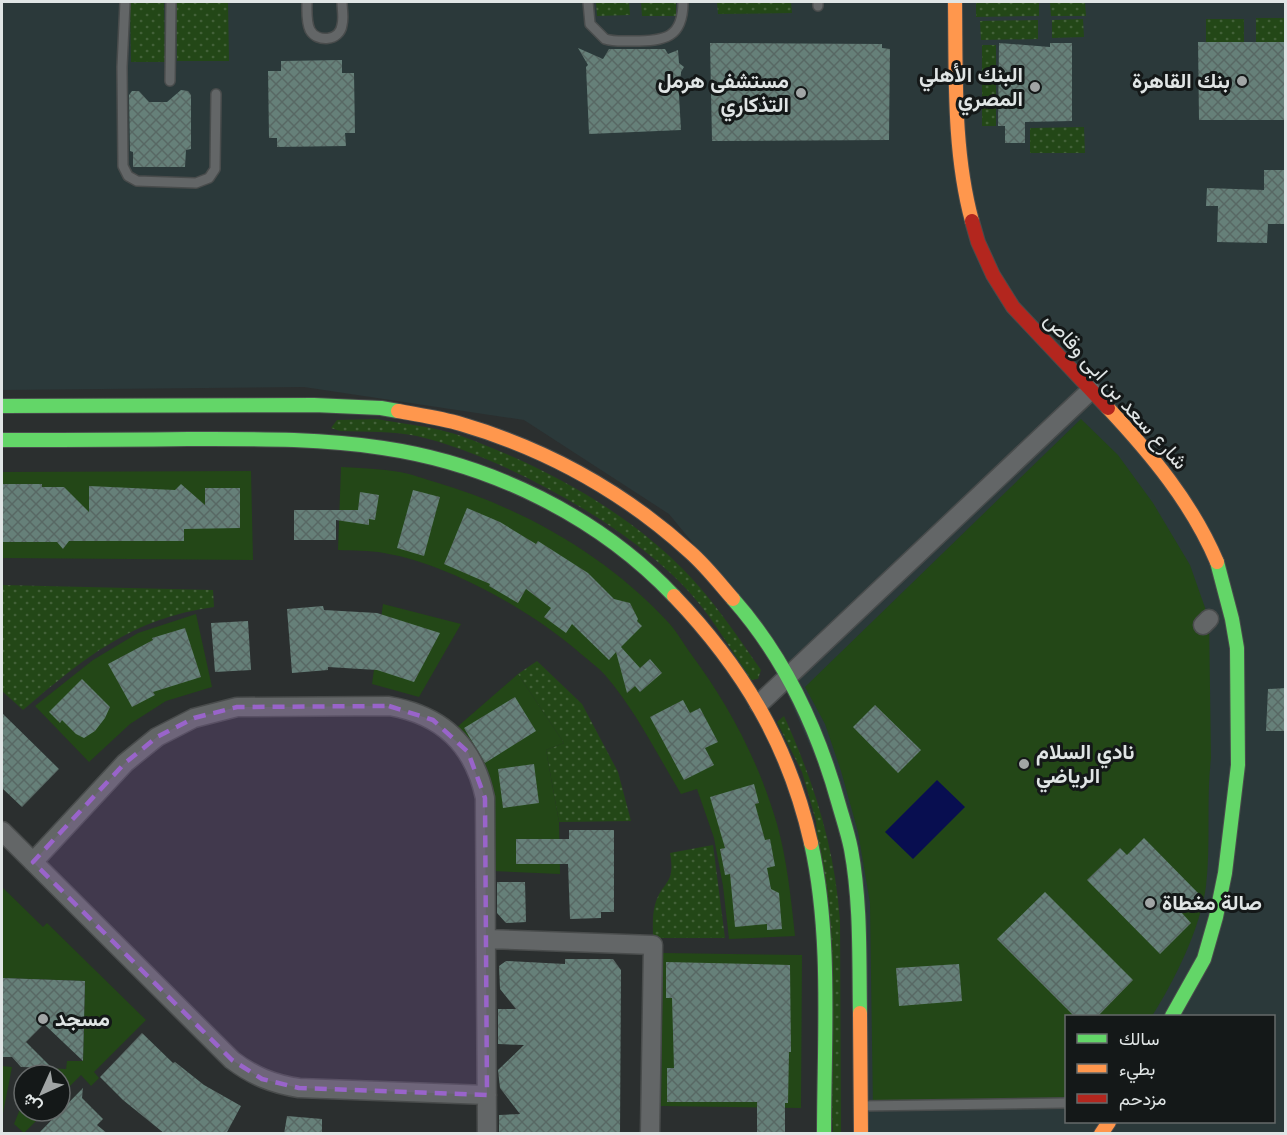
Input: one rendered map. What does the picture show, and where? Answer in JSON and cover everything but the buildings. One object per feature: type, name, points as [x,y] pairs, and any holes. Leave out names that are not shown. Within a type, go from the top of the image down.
[{"type":"street","name":"شارع سعد بن ابى وقاص","points":[[955,2],[956,94],[963,188],[978,242],[993,275],[1013,307],[1164,470],[1192,514],[1216,560],[1232,619],[1237,648],[1239,765],[1225,873],[1204,959],[1173,1015]]},
{"type":"street","points":[[759,704],[1090,390]]},
{"type":"street","points":[[2,406],[315,423],[383,448],[448,461],[511,483],[570,512],[625,550],[673,593],[717,643],[759,704],[800,800],[817,873],[822,910],[824,1134]]},
{"type":"street","points":[[2,440],[315,423],[381,408],[459,423],[529,447],[580,472],[642,511],[692,553],[754,624],[802,701],[828,762],[851,848],[859,923],[861,1134]]},
{"type":"street","points":[[33,862],[125,763],[157,737],[184,723],[216,711],[237,707],[389,706],[419,713],[446,729],[468,752],[476,766],[482,782],[487,814],[487,1134]]},
{"type":"street","points":[[2,831],[232,1060],[246,1071],[262,1079],[299,1088],[486,1095]]},
{"type":"street","points":[[487,939],[653,945],[650,1134]]},
{"type":"lane","points":[[125,2],[122,67],[123,166],[128,176],[137,181],[196,183],[209,178],[215,169],[216,94]]},
{"type":"lane","points":[[170,81],[171,2]]},
{"type":"lane","points":[[307,2],[310,30],[314,35],[327,39],[337,35],[342,25],[342,2]]},
{"type":"lane","points":[[588,2],[588,21],[602,37],[609,40],[639,41],[658,41],[672,33],[682,19],[683,2]]},
{"type":"lane","points":[[861,1106],[1065,1103]]},
{"type":"highlighted area","points":[[389,706],[433,720],[468,752],[485,798],[487,1095],[299,1088],[262,1079],[232,1060],[33,862],[125,763],[157,737],[194,718],[237,707]]},
{"type":"shaded area","points":[[2,2],[1285,2],[1285,1133],[862,1133],[855,848],[753,616],[669,514],[524,420],[304,387],[2,390]]},
{"type":"shaded area","points":[[937,780],[965,807],[913,859],[885,832]]},
{"type":"green space","points":[[130,2],[164,2],[165,62],[131,62]]},
{"type":"green space","points":[[176,2],[228,2],[229,61],[177,61]]},
{"type":"green space","points":[[596,2],[629,2],[630,15],[597,16]]},
{"type":"green space","points":[[641,2],[676,2],[676,16],[642,16]]},
{"type":"green space","points":[[717,2],[791,2],[792,13],[718,14]]},
{"type":"green space","points":[[976,2],[1039,2],[1039,16],[976,17]]},
{"type":"green space","points":[[1050,2],[1085,2],[1086,16],[1051,16]]},
{"type":"green space","points":[[1256,18],[1285,18],[1285,42],[1256,42]]},
{"type":"green space","points":[[1083,19],[1084,37],[1052,38],[1052,20]]},
{"type":"green space","points":[[1206,19],[1244,19],[1244,42],[1206,42]]},
{"type":"green space","points":[[1038,20],[1038,39],[981,40],[980,21]]},
{"type":"green space","points":[[982,45],[996,45],[996,126],[982,126]]},
{"type":"green space","points":[[1084,127],[1085,153],[1030,153],[1030,128]]},
{"type":"green space","points":[[377,419],[440,430],[486,445],[575,488],[627,521],[674,560],[695,582],[730,625],[761,670],[758,679],[751,680],[707,614],[666,569],[636,544],[564,498],[526,477],[451,446],[408,434],[340,431],[331,428],[337,420]]},
{"type":"green space","name":"نادي السلام الرياضي","points":[[1081,419],[1118,455],[1153,503],[1190,565],[1209,619],[1211,758],[1206,886],[1193,936],[1169,987],[1153,1015],[1065,1015],[1065,1108],[873,1110],[870,903],[858,832],[841,771],[825,724],[805,687]]},
{"type":"green space","points":[[341,467],[409,474],[467,492],[499,505],[560,536],[589,555],[643,597],[667,621],[718,693],[742,735],[761,778],[777,824],[783,851],[795,936],[729,939],[723,886],[714,838],[697,789],[681,794],[627,703],[596,667],[539,622],[462,578],[435,567],[378,552],[338,550]]},
{"type":"green space","points":[[251,471],[253,560],[2,558],[2,472]]},
{"type":"green space","points":[[2,585],[213,590],[214,607],[158,620],[111,643],[89,657],[23,710],[2,691]]},
{"type":"green space","points":[[383,604],[461,624],[419,697],[372,684]]},
{"type":"green space","points":[[196,614],[212,687],[166,701],[130,724],[89,762],[35,706],[93,660],[138,633]]},
{"type":"green space","points":[[537,661],[582,704],[618,772],[631,821],[559,822],[546,750],[564,743],[518,674]]},
{"type":"green space","points":[[518,674],[564,743],[546,750],[559,822],[560,874],[492,871],[490,821],[456,728]]},
{"type":"green space","points":[[784,716],[814,791],[828,841],[837,894],[840,921],[841,1133],[833,1133],[816,821],[802,772],[777,722]]},
{"type":"green space","points":[[713,845],[725,938],[653,938],[655,905],[671,872],[670,853]]},
{"type":"green space","points":[[2,887],[43,927],[47,923],[146,1020],[94,1072],[99,1078],[91,1086],[81,1075],[72,1084],[72,1063],[67,1063],[67,1061],[83,1061],[85,981],[2,978]]},
{"type":"green space","points":[[663,953],[802,955],[801,1108],[661,1106]]},
{"type":"green space","points":[[2,1066],[12,1067],[3,1113]]},
{"type":"green space","points":[[14,1123],[34,1123],[24,1133]]},
{"type":"traffic: fast","points":[[2,406],[314,405],[398,411]]},
{"type":"traffic: fast","points":[[2,440],[286,440],[335,442],[423,456],[502,481],[577,518],[612,541],[674,596]]},
{"type":"traffic: fast","points":[[1173,1015],[1204,959],[1216,917],[1225,873],[1238,765],[1237,648],[1217,562]]},
{"type":"traffic: fast","points":[[733,599],[769,646],[798,696],[831,777],[851,849],[854,869],[859,931],[860,1013]]},
{"type":"traffic: fast","points":[[811,843],[818,878],[824,951],[824,1134]]},
{"type":"traffic: slow","points":[[955,2],[956,85],[961,168],[972,221]]},
{"type":"traffic: slow","points":[[1108,408],[1140,443],[1183,499],[1217,562]]},
{"type":"traffic: slow","points":[[398,411],[438,418],[493,434],[583,475],[665,530],[702,563],[733,599]]},
{"type":"traffic: slow","points":[[674,596],[721,651],[760,710],[790,773],[811,843]]},
{"type":"traffic: slow","points":[[860,1013],[861,1134]]},
{"type":"traffic: slow","points":[[1101,1134],[1108,1123]]},
{"type":"traffic: jam","points":[[972,221],[978,242],[993,275],[1013,307],[1108,408]]},
{"type":"place","name":"بنك القاهرة","points":[[1242,81]]},
{"type":"place","name":"البنك الأهلي المصري","points":[[1035,87]]},
{"type":"place","name":"مستشفى هرمل التذكاري","points":[[801,93]]},
{"type":"place","name":"نادي السلام الرياضي","points":[[1024,764]]},
{"type":"place","name":"صالة مغطاة","points":[[1150,903]]},
{"type":"place","name":"مسجد","points":[[43,1019]]}]
